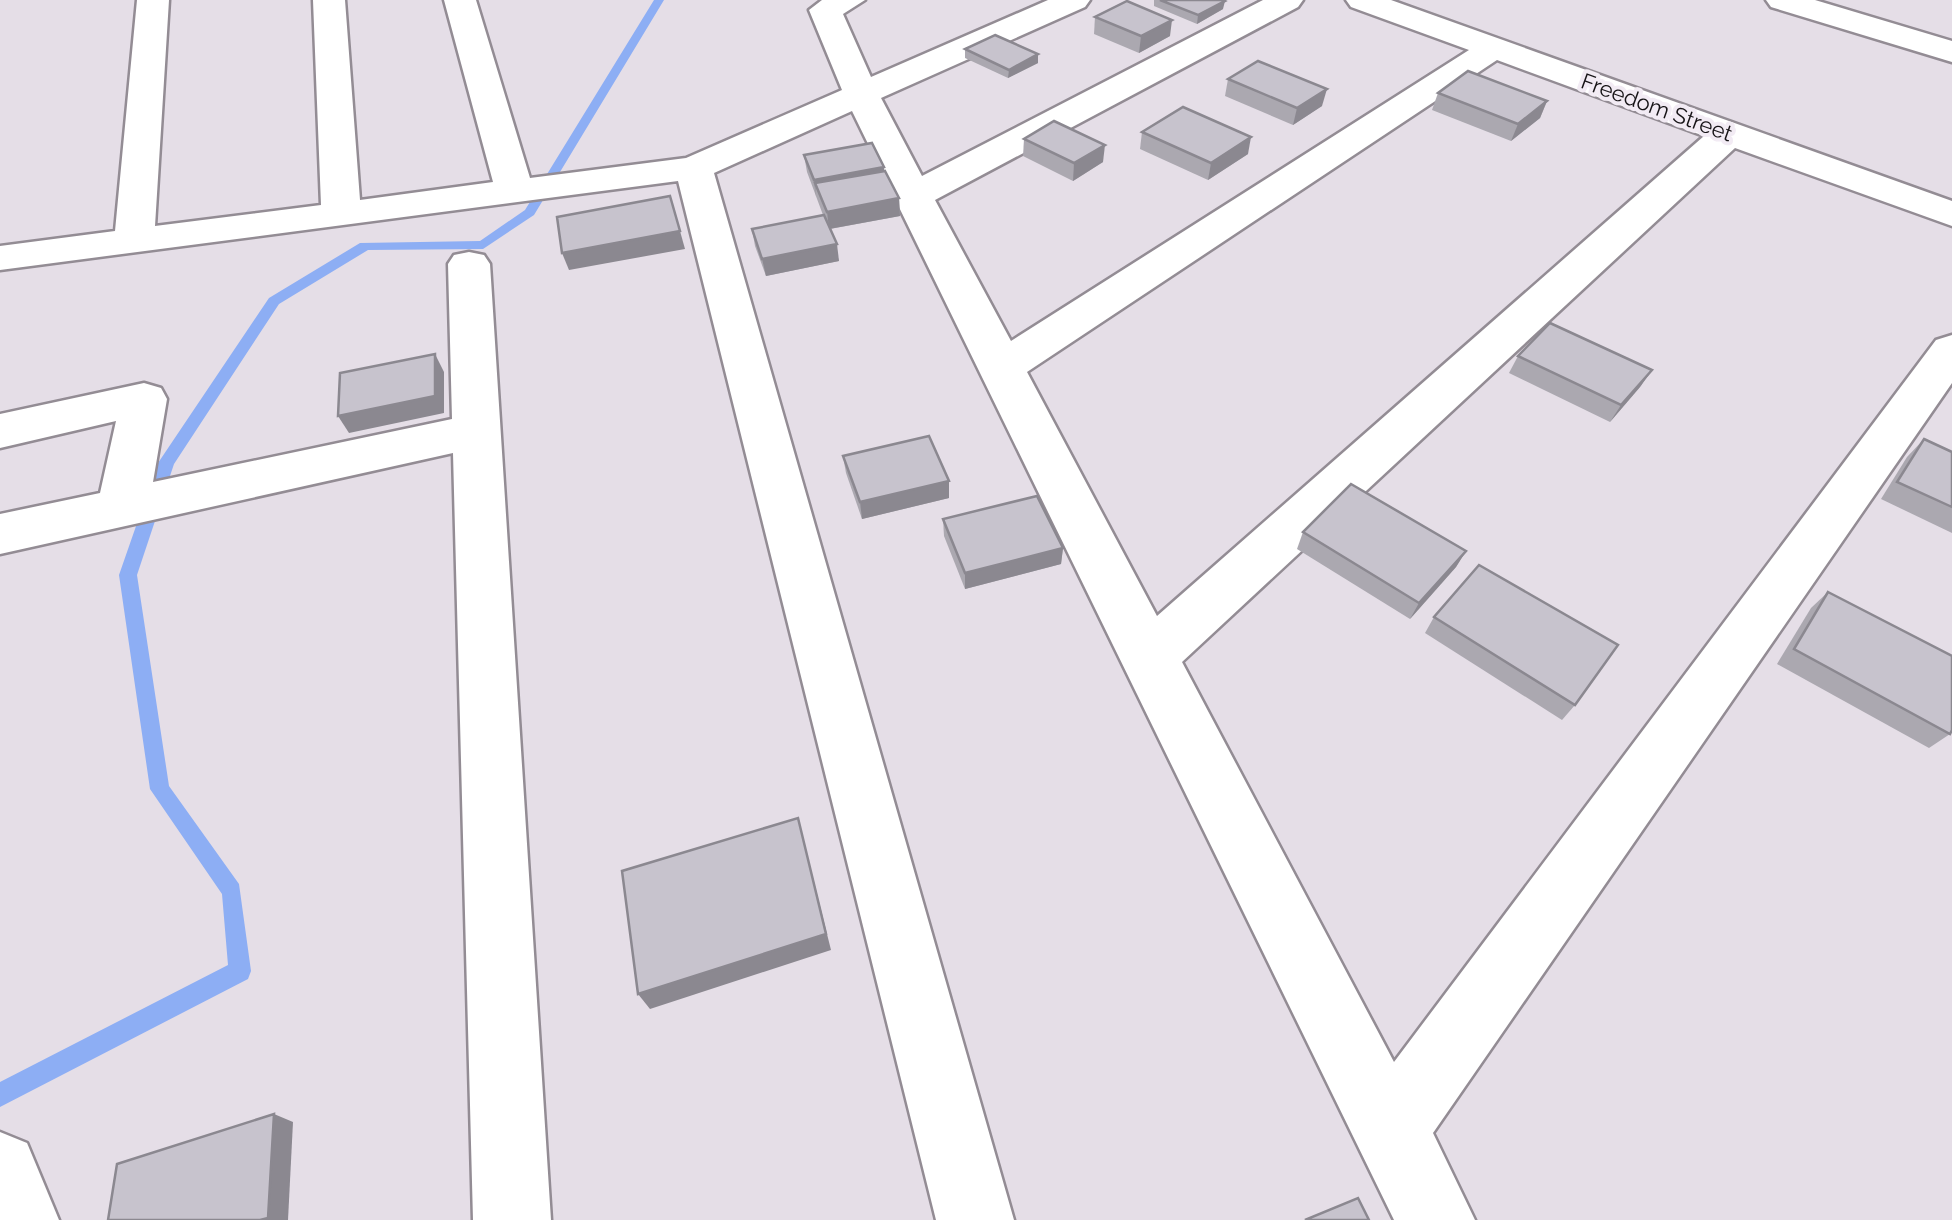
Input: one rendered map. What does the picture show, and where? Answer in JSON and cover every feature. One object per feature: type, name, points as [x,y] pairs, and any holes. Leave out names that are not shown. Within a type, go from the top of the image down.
[{"type":"street","points":[[134,241],[153,0]]},
{"type":"street","points":[[329,0],[342,214]]},
{"type":"street","points":[[460,0],[515,191]]},
{"type":"street","points":[[0,258],[694,168],[1074,0]]},
{"type":"street","points":[[913,196],[1287,0]]},
{"type":"street","name":"Freedom Street","points":[[1362,0],[1952,214]]},
{"type":"street","points":[[1782,0],[1952,52]]},
{"type":"street","points":[[831,3],[862,93],[913,196],[1436,1220]]},
{"type":"street","points":[[1001,368],[1494,48]]},
{"type":"street","points":[[1148,658],[1730,133]]},
{"type":"street","points":[[694,168],[974,1220]]},
{"type":"street","points":[[469,264],[512,1220]]},
{"type":"street","points":[[1390,1130],[1952,350]]},
{"type":"street","points":[[0,432],[144,400],[123,507]]},
{"type":"street","points":[[0,534],[476,431]]},
{"type":"street","points":[[0,1170],[20,1220]]},
{"type":"building","points":[[1160,0],[1223,0],[1225,1],[1198,15]]},
{"type":"building","points":[[1127,1],[1172,20],[1141,36],[1095,17]]},
{"type":"building","points":[[995,35],[1038,54],[1009,70],[965,49]]},
{"type":"building","points":[[1258,61],[1327,89],[1297,108],[1228,79]]},
{"type":"building","points":[[1468,71],[1547,101],[1518,124],[1438,93]]},
{"type":"building","points":[[1183,107],[1251,137],[1211,163],[1142,132]]},
{"type":"building","points":[[1054,121],[1105,145],[1074,163],[1024,139]]},
{"type":"building","points":[[872,143],[884,167],[814,180],[804,155]]},
{"type":"building","points":[[885,171],[899,198],[827,212],[815,183]]},
{"type":"building","points":[[670,196],[680,231],[562,253],[557,217]]},
{"type":"building","points":[[824,215],[837,244],[762,259],[752,229]]},
{"type":"building","points":[[1550,323],[1652,370],[1621,405],[1518,356]]},
{"type":"building","points":[[435,354],[435,396],[338,416],[340,373]]},
{"type":"building","points":[[929,436],[949,481],[860,502],[843,456]]},
{"type":"building","points":[[1924,439],[1952,452],[1952,507],[1897,482]]},
{"type":"building","points":[[1351,484],[1466,551],[1419,603],[1303,532]]},
{"type":"building","points":[[1037,496],[1063,548],[965,573],[943,519]]},
{"type":"building","points":[[1479,565],[1618,645],[1575,705],[1434,617]]},
{"type":"building","points":[[1828,592],[1952,656],[1950,734],[1794,649]]},
{"type":"building","points":[[798,818],[826,934],[638,994],[622,871]]},
{"type":"building","points":[[274,1114],[268,1218],[108,1220],[117,1164]]},
{"type":"building","points":[[1358,1198],[1369,1220],[1305,1220]]},
{"type":"waterway","points":[[0,1095],[240,971],[232,891],[160,789],[128,575],[166,463],[274,301],[365,246],[483,245],[530,212],[659,0]]}]
